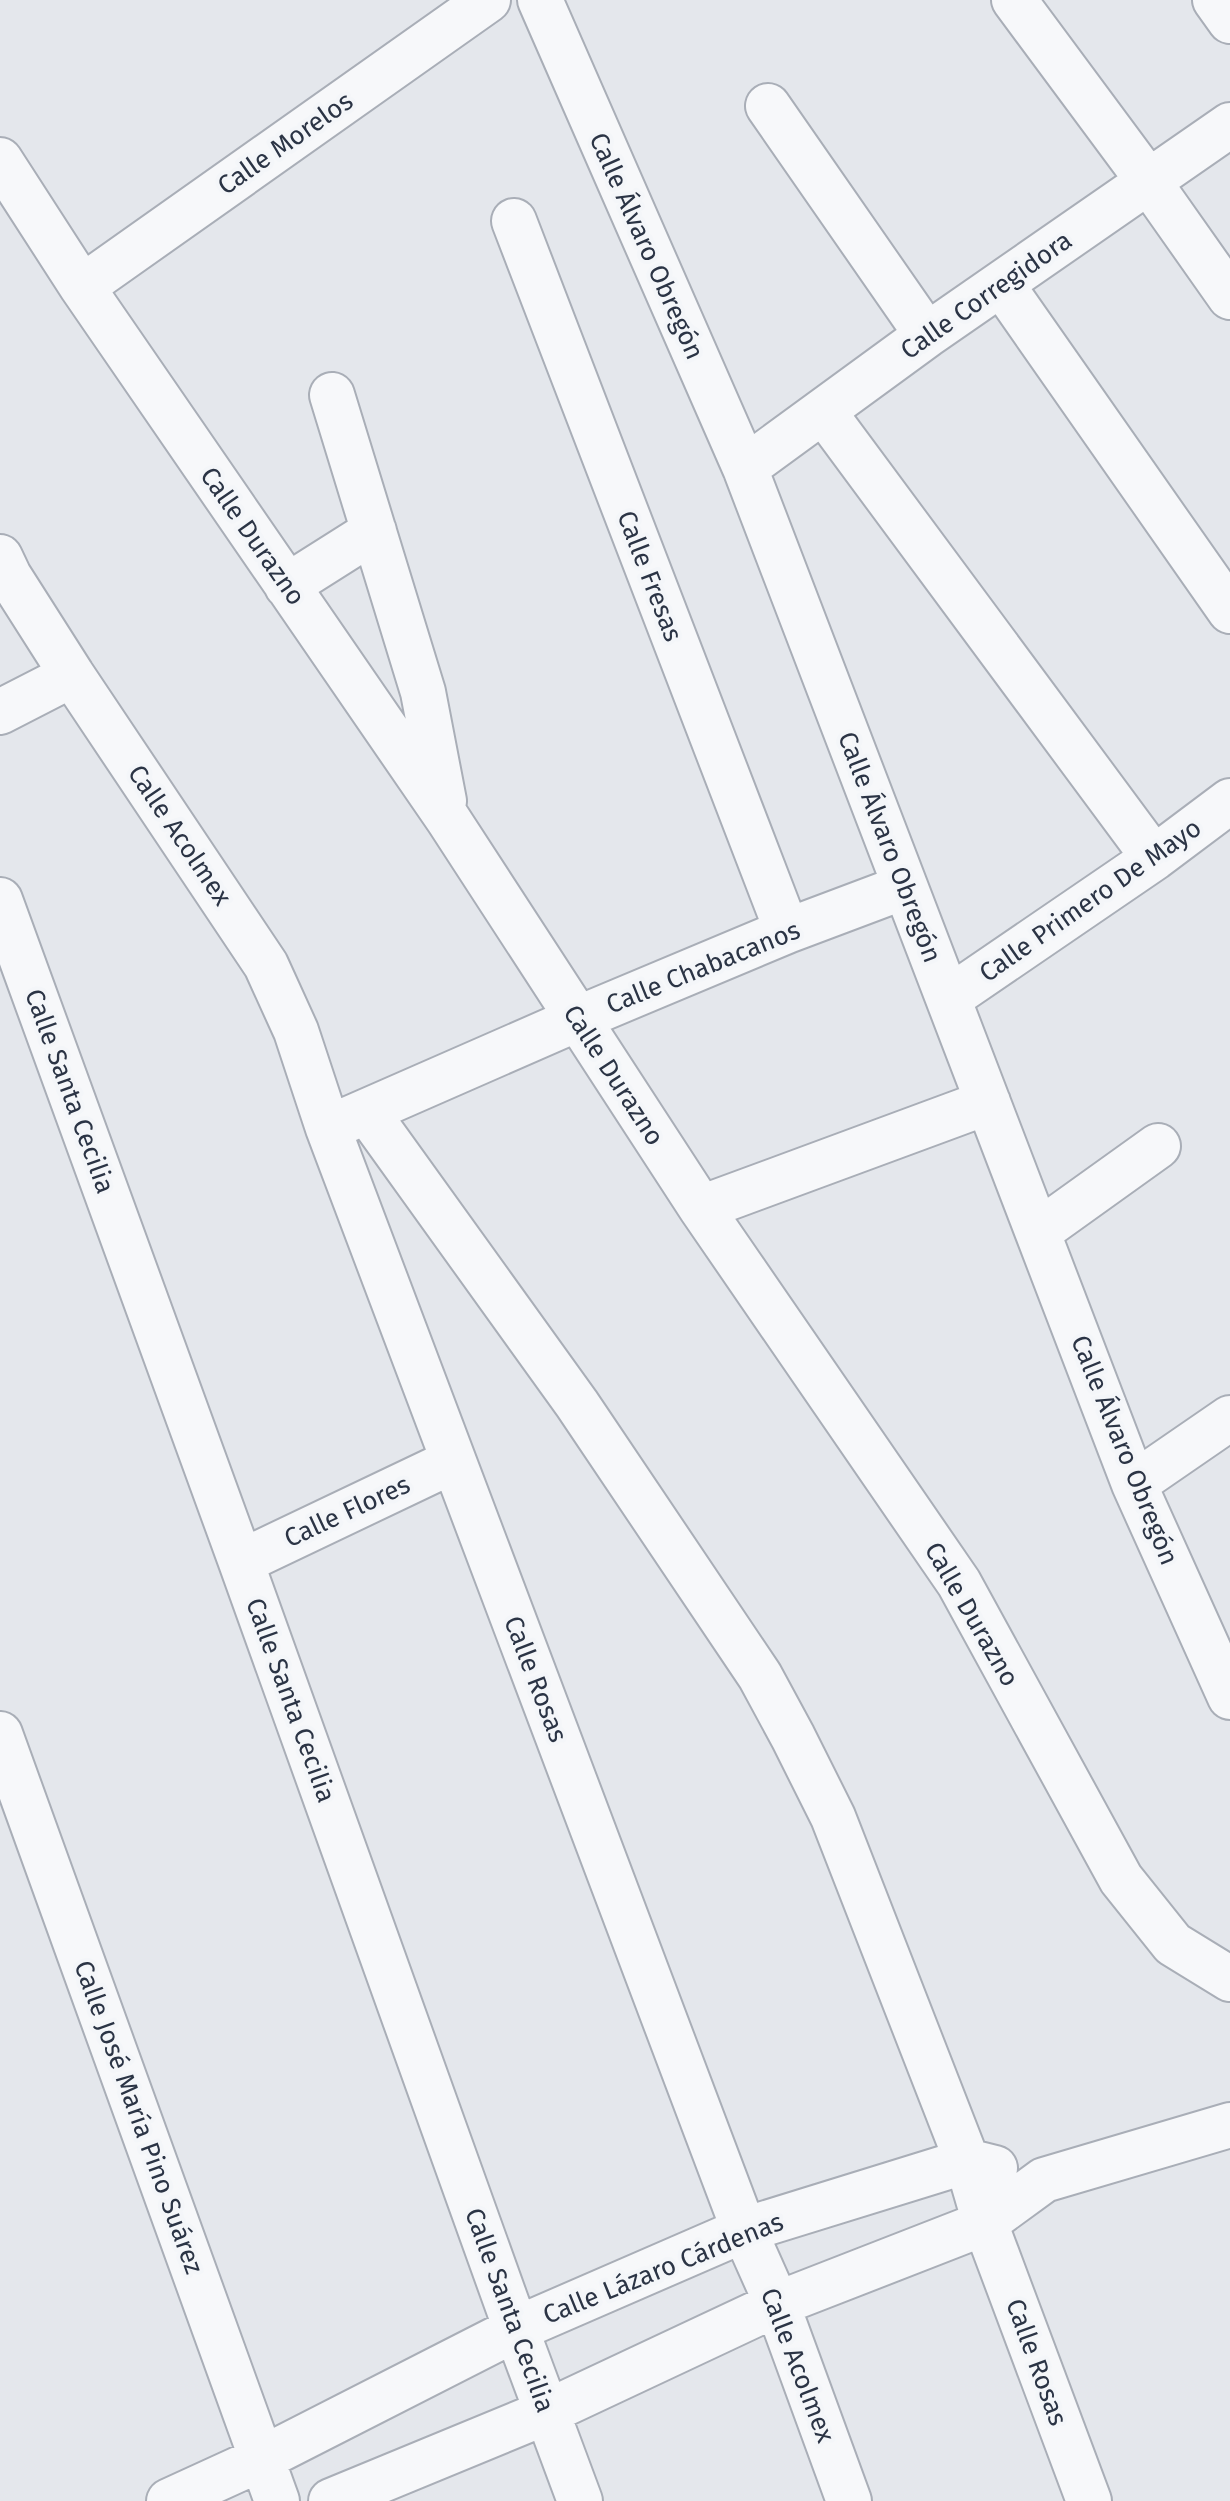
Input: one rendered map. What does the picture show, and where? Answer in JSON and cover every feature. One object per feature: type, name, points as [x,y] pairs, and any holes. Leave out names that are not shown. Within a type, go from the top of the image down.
[{"type":"street","name":"Calle Morelos","points":[[82,287],[488,0]]},
{"type":"street","name":"Calle Álvaro Obregón","points":[[540,0],[745,468],[1134,1484],[1230,1697]]},
{"type":"street","points":[[1014,0],[1230,297]]},
{"type":"street","points":[[1215,0],[1230,21]]},
{"type":"street","points":[[768,106],[927,335]]},
{"type":"street","name":"Calle Corregidora","points":[[745,468],[927,335],[1230,125]]},
{"type":"street","name":"Calle Durazno","points":[[0,160],[82,287],[448,819],[701,1208],[959,1583],[1121,1879],[1173,1944],[1230,1979]]},
{"type":"street","name":"Calle Fresas","points":[[514,221],[787,931]]},
{"type":"street","points":[[1002,285],[1230,611]]},
{"type":"street","points":[[332,395],[423,692],[448,819]]},
{"type":"street","points":[[823,411],[1154,858]]},
{"type":"street","points":[[287,586],[374,531]]},
{"type":"street","name":"Calle Acolmex","points":[[0,557],[72,675],[266,965],[296,1031],[347,1120]]},
{"type":"street","points":[[0,712],[72,675]]},
{"type":"street","name":"Calle Primero De Mayo","points":[[949,998],[1154,858],[1230,801]]},
{"type":"street","name":"Calle Chabacanos","points":[[347,1120],[787,931],[904,887]]},
{"type":"street","name":"Calle Santa Cecilia","points":[[0,900],[580,2501]]},
{"type":"street","points":[[701,1208],[988,1102]]},
{"type":"street","name":"Calle Rosas","points":[[347,1120],[453,1461],[744,2230]]},
{"type":"street","name":"Calle Rosas","points":[[347,1120],[577,1404],[760,1676],[833,1817],[967,2161],[985,2223],[1089,2501]]},
{"type":"street","points":[[1038,1232],[1158,1146]]},
{"type":"street","points":[[1134,1484],[1230,1418]]},
{"type":"street","name":"Calle Flores","points":[[241,1562],[453,1461]]},
{"type":"street","name":"Calle José María Pino Suárez","points":[[0,1734],[277,2501]]},
{"type":"street","points":[[331,2501],[547,2412],[777,2304],[985,2223],[1044,2180],[1230,2125]]},
{"type":"street","points":[[967,2161],[1044,2180]]},
{"type":"street","name":"Calle Lázaro Cárdenas","points":[[169,2501],[263,2458],[516,2329],[744,2230],[967,2161]]},
{"type":"street","name":"Calle Acolmex","points":[[744,2230],[777,2304],[849,2501]]}]
